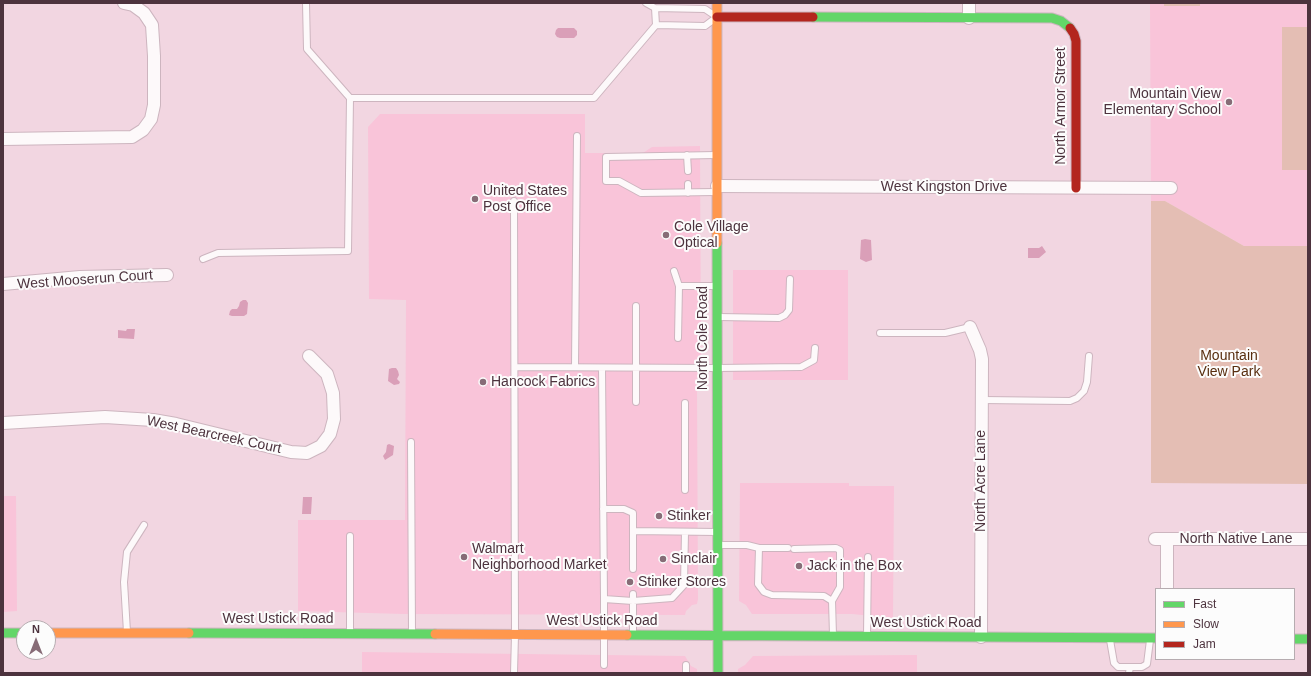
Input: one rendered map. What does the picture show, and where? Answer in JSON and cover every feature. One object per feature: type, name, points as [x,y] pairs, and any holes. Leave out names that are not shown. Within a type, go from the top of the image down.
[{"type":"main road","name":"North Cole Road","points":[[717,3],[718,673]]},
{"type":"main road","points":[[717,17],[969,18]]},
{"type":"main road","name":"North Armor Street","points":[[969,18],[1052,18],[1062,21],[1069,26],[1076,41],[1076,188]]},
{"type":"main road","points":[[3,633],[16,633]]},
{"type":"main road","name":"West Ustick Road","points":[[56,633],[1153,638]]},
{"type":"main road","points":[[1295,639],[1308,639]]},
{"type":"street","points":[[3,139],[132,137],[143,130],[151,119],[154,105],[154,56],[152,25],[144,13],[133,5],[124,3]]},
{"type":"street","points":[[969,3],[969,18]]},
{"type":"street","name":"West Kingston Drive","points":[[717,190],[1171,188]]},
{"type":"street","name":"West Mooserun Court","points":[[3,284],[80,277],[167,275]]},
{"type":"street","name":"North Acre Lane","points":[[970,327],[980,350],[982,359],[981,637]]},
{"type":"street","name":"West Bearcreek Court","points":[[3,423],[105,417],[153,420],[176,424],[291,452],[307,453],[321,446],[330,434],[334,419],[333,393],[327,374],[309,356]]},
{"type":"street","name":"North Native Lane","points":[[1167,588],[1161,539],[1306,538]]},
{"type":"lane","points":[[203,259],[218,253],[348,251],[350,98],[307,49],[306,3]]},
{"type":"lane","points":[[646,3],[655,8],[705,9],[717,17],[705,26],[656,25]]},
{"type":"lane","points":[[350,98],[594,98],[656,25],[655,8]]},
{"type":"lane","points":[[575,367],[577,136]]},
{"type":"lane","points":[[688,155],[688,171]]},
{"type":"lane","points":[[717,155],[606,157],[606,180],[619,180],[641,193],[688,193],[717,190]]},
{"type":"lane","points":[[688,184],[688,193]]},
{"type":"lane","points":[[514,201],[514,673]]},
{"type":"lane","points":[[674,271],[679,286],[678,338]]},
{"type":"lane","points":[[717,317],[779,318],[785,315],[789,310],[790,279]]},
{"type":"lane","points":[[679,286],[717,286]]},
{"type":"lane","points":[[636,306],[636,402]]},
{"type":"lane","points":[[880,333],[945,333],[970,327]]},
{"type":"lane","points":[[515,367],[801,367],[814,360],[814,348]]},
{"type":"lane","points":[[982,400],[1074,400],[1084,391],[1087,382],[1089,356]]},
{"type":"lane","points":[[602,368],[604,665]]},
{"type":"lane","points":[[685,403],[685,490]]},
{"type":"lane","points":[[411,442],[412,635]]},
{"type":"lane","points":[[603,509],[624,509],[633,513],[633,569]]},
{"type":"lane","points":[[128,633],[124,582],[127,552],[144,525]]},
{"type":"lane","points":[[633,531],[718,532]]},
{"type":"lane","points":[[604,599],[633,597],[672,598],[684,585],[685,532]]},
{"type":"lane","points":[[350,536],[350,634]]},
{"type":"lane","points":[[718,545],[747,545],[759,548],[836,548],[840,550],[840,587],[832,601],[833,636]]},
{"type":"lane","points":[[759,548],[758,584],[764,592],[772,596],[824,596],[832,601]]},
{"type":"lane","points":[[867,637],[868,557]]},
{"type":"lane","points":[[633,597],[633,635]]},
{"type":"lane","points":[[1109,638],[1114,663],[1129,670],[1142,667],[1147,664],[1153,638]]},
{"type":"lane","points":[[686,665],[686,673]]},
{"type":"shaded area","name":"Mountain View Elementary School","points":[[1150,3],[1308,3],[1308,246],[1244,246],[1165,201],[1151,201]]},
{"type":"shaded area","points":[[558,28],[574,28],[577,31],[577,35],[574,38],[557,37],[555,34]]},
{"type":"shaded area","points":[[380,114],[585,114],[585,153],[643,153],[652,147],[700,146],[701,352],[697,387],[698,599],[697,604],[692,605],[686,611],[685,615],[404,614],[298,611],[298,520],[405,520],[406,300],[369,299],[368,127]]},
{"type":"shaded area","points":[[861,240],[871,240],[872,260],[866,262],[860,259]]},
{"type":"shaded area","points":[[1042,246],[1046,252],[1039,258],[1028,258],[1028,248],[1039,248]]},
{"type":"shaded area","points":[[733,270],[848,270],[848,380],[733,380]]},
{"type":"shaded area","points":[[246,300],[248,303],[247,314],[244,316],[229,315],[230,311],[232,309],[237,309],[240,302]]},
{"type":"shaded area","points":[[127,329],[135,329],[134,339],[118,338],[118,330],[126,331]]},
{"type":"shaded area","points":[[396,368],[398,371],[399,375],[397,379],[400,382],[399,384],[394,385],[388,381],[389,369]]},
{"type":"shaded area","points":[[389,444],[394,446],[393,455],[385,460],[383,456],[386,452],[387,445]]},
{"type":"shaded area","points":[[740,483],[849,483],[849,486],[894,486],[893,618],[852,614],[752,614],[746,605],[739,601]]},
{"type":"shaded area","points":[[3,496],[16,496],[17,611],[3,612]]},
{"type":"shaded area","points":[[303,497],[312,497],[311,514],[302,514]]},
{"type":"shaded area","points":[[362,652],[685,656],[691,666],[697,669],[697,673],[362,673]]},
{"type":"shaded area","points":[[917,655],[917,673],[738,673],[738,669],[745,665],[753,656]]},
{"type":"green space","points":[[1164,3],[1200,3],[1200,6],[1164,6]]},
{"type":"green space","points":[[1282,27],[1307,27],[1308,170],[1282,170]]},
{"type":"green space","name":"Mountain View Park","points":[[1151,201],[1165,201],[1244,246],[1308,246],[1308,484],[1151,483]]},
{"type":"traffic: fast","points":[[813,17],[1052,18],[1061,21],[1070,28]]},
{"type":"traffic: fast","points":[[717,243],[718,673]]},
{"type":"traffic: fast","points":[[3,633],[16,633]]},
{"type":"traffic: fast","points":[[189,633],[435,634]]},
{"type":"traffic: fast","points":[[627,635],[1155,638]]},
{"type":"traffic: fast","points":[[1295,639],[1308,639]]},
{"type":"traffic: slow","points":[[717,3],[717,243]]},
{"type":"traffic: slow","points":[[56,633],[189,633]]},
{"type":"traffic: slow","points":[[435,634],[627,635]]},
{"type":"traffic: jam","points":[[717,17],[813,17]]},
{"type":"traffic: jam","points":[[1070,28],[1076,41],[1076,188]]},
{"type":"place","name":"Mountain View Elementary School","points":[[1229,102]]},
{"type":"place","name":"United States Post Office","points":[[475,199]]},
{"type":"place","name":"Cole Village Optical","points":[[666,235]]},
{"type":"place","name":"Hancock Fabrics","points":[[483,382]]},
{"type":"place","name":"Stinker","points":[[659,516]]},
{"type":"place","name":"Walmart Neighborhood Market","points":[[464,557]]},
{"type":"place","name":"Sinclair","points":[[663,559]]},
{"type":"place","name":"Jack in the Box","points":[[799,566]]},
{"type":"place","name":"Stinker Stores","points":[[630,582]]}]
